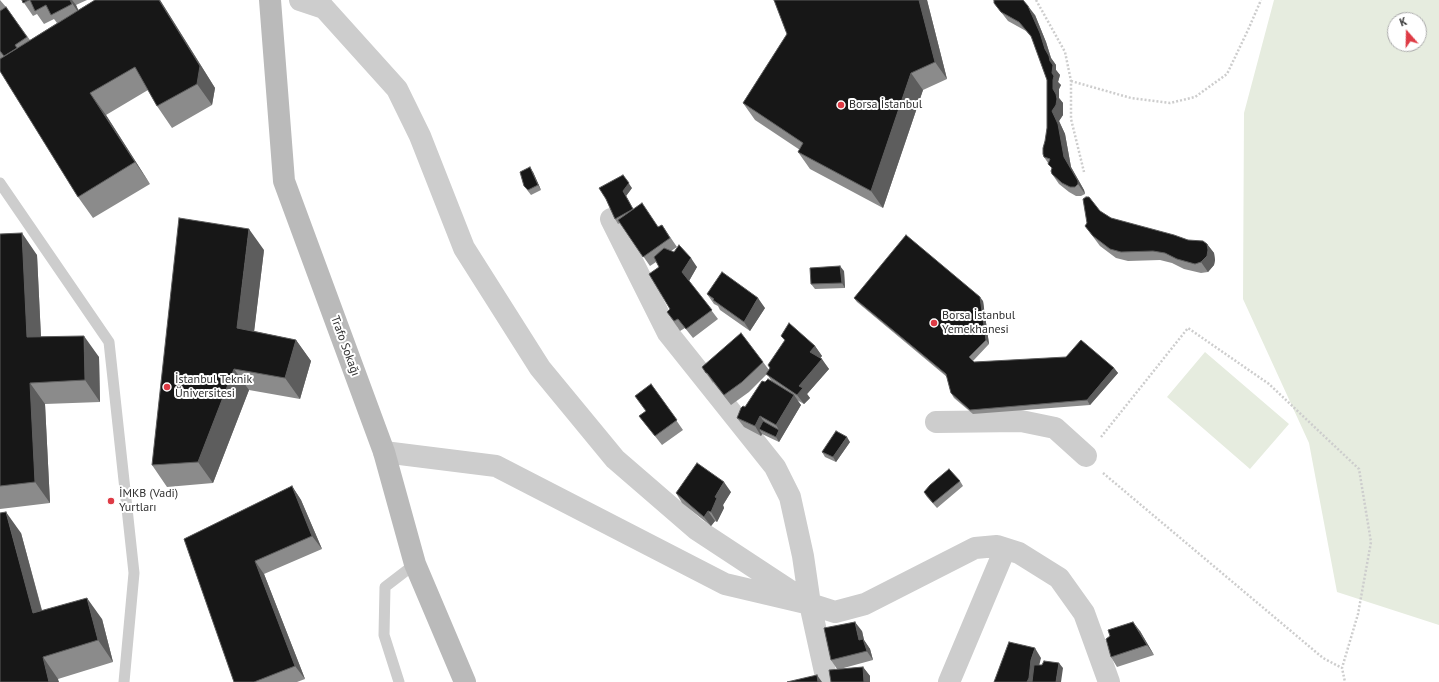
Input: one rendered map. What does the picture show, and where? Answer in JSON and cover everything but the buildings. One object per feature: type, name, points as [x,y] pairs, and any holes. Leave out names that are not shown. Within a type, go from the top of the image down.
[{"type":"street","name":"Trafo Sokağı","points":[[270,0],[284,181],[384,452],[415,564],[464,682]]},
{"type":"street","points":[[300,0],[324,8],[397,89],[420,136],[464,248],[540,368],[616,459],[696,529],[810,604]]},
{"type":"street","points":[[611,219],[668,333],[775,467],[790,497],[803,556],[810,604],[827,681]]},
{"type":"street","points":[[936,422],[1021,421],[1055,428],[1086,456]]},
{"type":"street","points":[[384,452],[496,466],[725,584],[810,604],[835,612],[865,604],[975,548],[997,546],[1019,553],[1059,578],[1084,613],[1109,682]]},
{"type":"street","points":[[949,682],[1005,549]]},
{"type":"lane","points":[[0,183],[109,342],[134,573],[124,682]]},
{"type":"lane","points":[[399,682],[384,635],[385,587],[415,564]]},
{"type":"path","points":[[1036,0],[1065,52],[1071,81],[1071,119],[1084,172]]},
{"type":"path","points":[[1071,81],[1131,98],[1170,103],[1195,97],[1226,74],[1261,0]]},
{"type":"path","points":[[1342,668],[1323,658],[1099,469],[1086,456],[1188,328],[1269,384],[1359,469],[1371,542],[1358,614],[1342,668],[1345,682]]},
{"type":"shaded area","points":[[1274,0],[1439,0],[1439,625],[1337,592],[1309,443],[1243,299],[1244,113]]},
{"type":"shaded area","points":[[1205,352],[1289,424],[1250,469],[1167,397]]},
{"type":"place","name":"Borsa İstanbul","points":[[841,105]]},
{"type":"place","name":"Borsa İstanbul Yemekhanesi","points":[[934,323]]},
{"type":"place","name":"İstanbul Teknik Üniversitesi","points":[[167,387]]},
{"type":"place","name":"İMKB (Vadi) Yurtları","points":[[111,501]]}]
